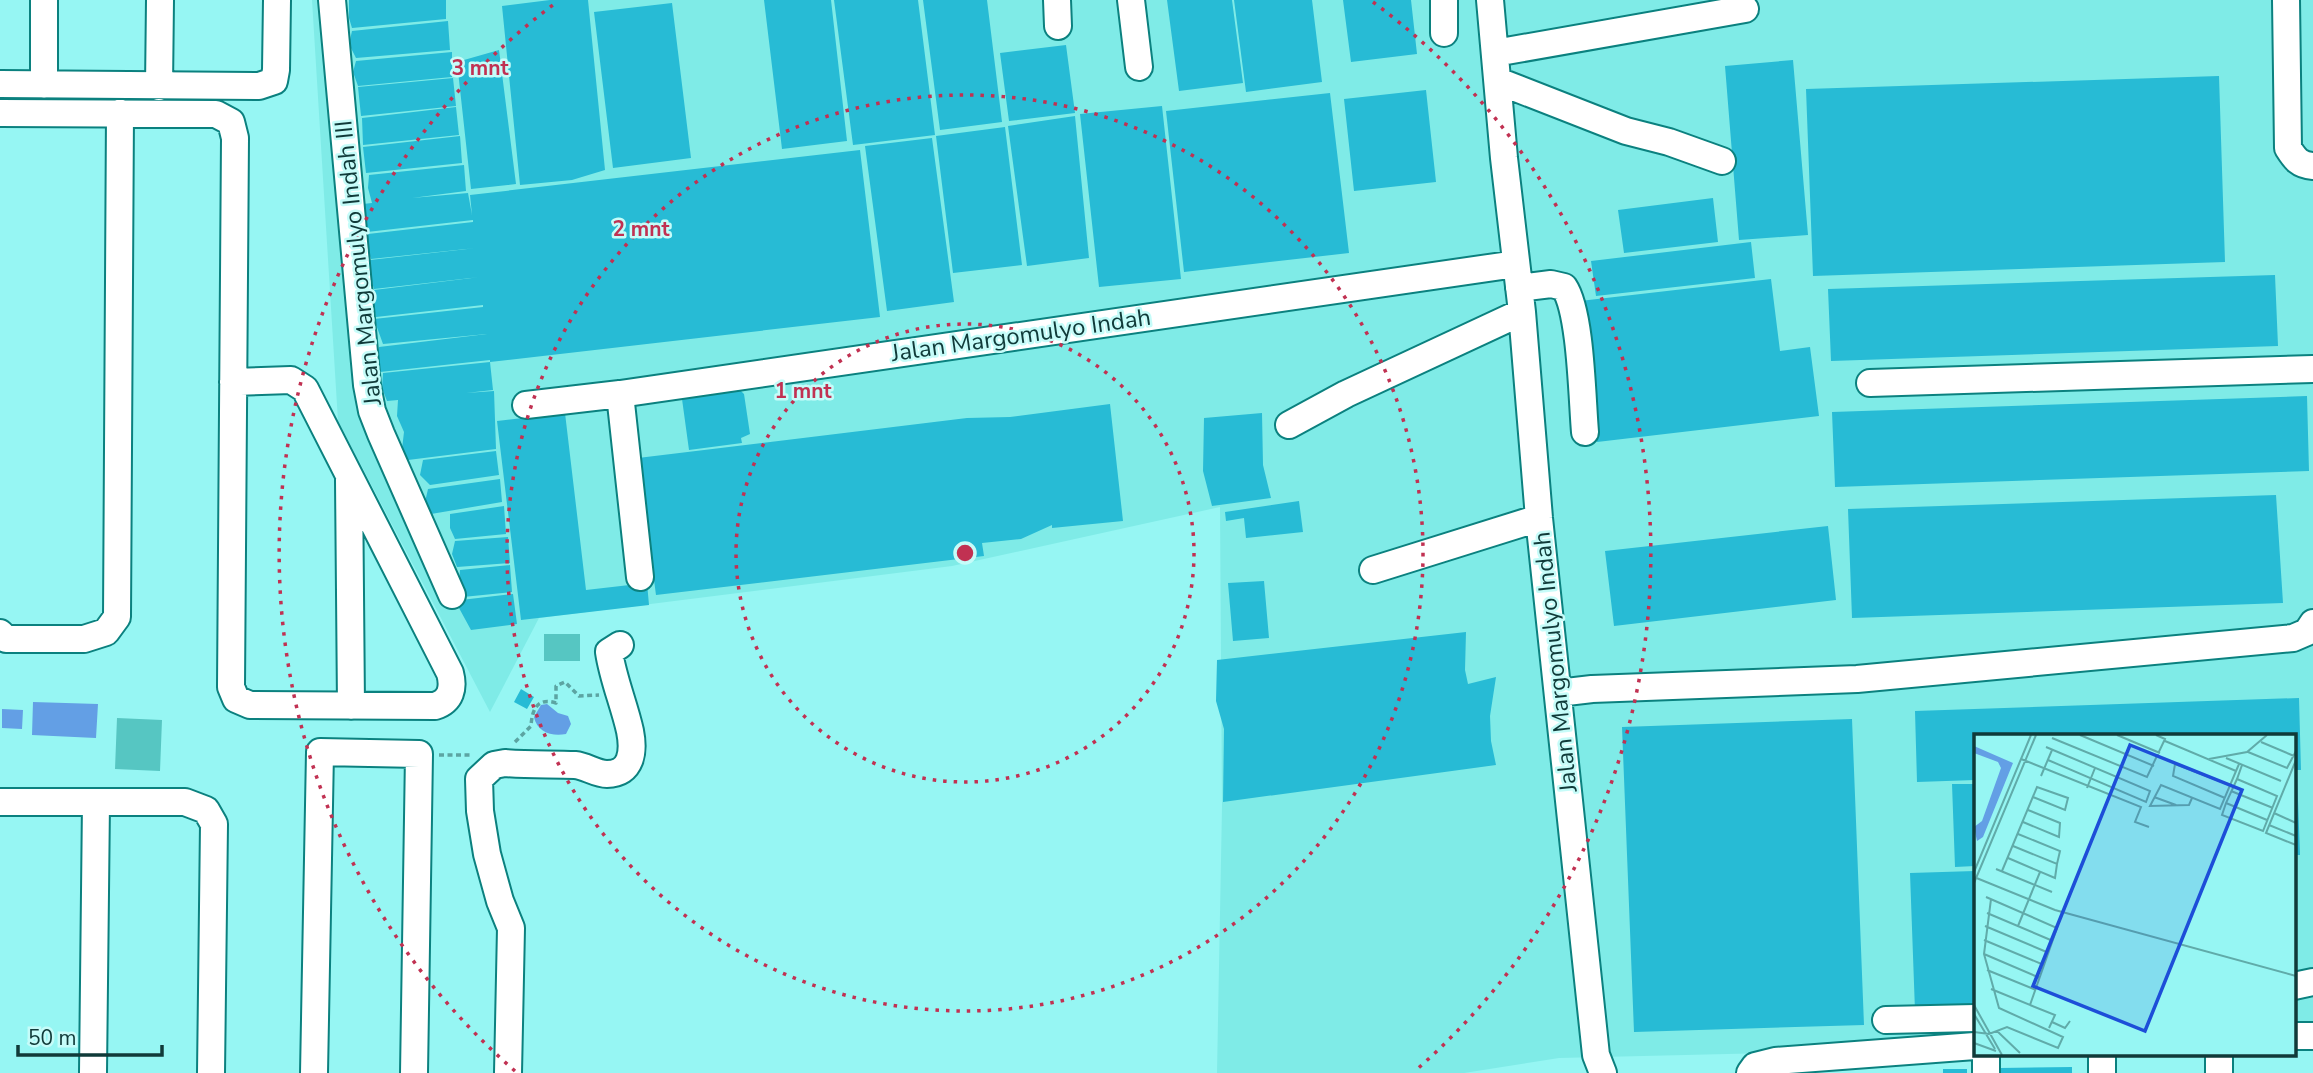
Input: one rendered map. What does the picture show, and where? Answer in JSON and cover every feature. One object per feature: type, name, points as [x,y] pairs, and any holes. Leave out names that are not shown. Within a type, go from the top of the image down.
[{"type":"street","points":[[44,0],[44,85]]},
{"type":"street","points":[[159,87],[160,0]]},
{"type":"street","points":[[0,84],[259,86],[274,81],[276,0]]},
{"type":"street","name":"Jalan Margomulyo Indah III","points":[[332,0],[367,385],[372,411],[452,595]]},
{"type":"street","points":[[1130,0],[1139,67]]},
{"type":"street","points":[[1444,0],[1444,33]]},
{"type":"street","name":"Jalan Margomulyo Indah","points":[[1490,0],[1539,518],[1598,1069]]},
{"type":"street","points":[[2286,0],[2288,148],[2295,160],[2304,166],[2313,166]]},
{"type":"street","points":[[1495,54],[1745,9]]},
{"type":"street","points":[[1498,81],[1626,131],[1669,142],[1722,161]]},
{"type":"street","points":[[233,382],[291,380],[305,389],[450,673],[452,683],[444,703],[435,706],[250,705],[236,699],[231,687],[233,382],[235,138],[231,122],[234,87]]},
{"type":"street","points":[[0,113],[216,114],[231,122]]},
{"type":"street","points":[[0,633],[6,639],[84,639],[106,632],[117,617],[120,113]]},
{"type":"street","points":[[1289,425],[1346,394],[1519,288],[1551,284],[1564,287],[1570,295],[1575,315],[1586,432]]},
{"type":"street","name":"Jalan Margomulyo Indah","points":[[526,405],[1519,288]]},
{"type":"street","points":[[1870,383],[2313,369]]},
{"type":"street","points":[[620,394],[640,577]]},
{"type":"street","points":[[349,475],[351,706]]},
{"type":"street","points":[[1373,570],[1539,518]]},
{"type":"street","points":[[1558,693],[1592,689],[1871,677],[2293,638],[2307,632],[2313,623]]},
{"type":"street","points":[[508,1073],[511,928],[500,901],[487,853],[480,811],[479,779],[494,765],[505,763],[578,765],[605,774],[623,771],[629,764],[632,747],[609,652],[620,645]]},
{"type":"street","points":[[314,1073],[320,752],[419,754],[414,1073]]},
{"type":"street","points":[[0,802],[185,802],[205,810],[214,824],[211,1073]]},
{"type":"street","points":[[93,1073],[96,802]]},
{"type":"street","points":[[1886,1020],[1974,1018]]},
{"type":"street","points":[[1750,1073],[1755,1066],[1775,1061],[1870,1063],[1974,1046]]},
{"type":"path","points":[[514,743],[531,726],[532,713],[539,703],[548,700],[556,703],[556,686],[565,682],[579,696],[618,694]]},
{"type":"path","points":[[419,754],[484,755]]},
{"type":"shaded area","points":[[312,0],[2313,0],[2313,1040],[2296,1040],[2296,734],[1974,734],[1974,1048],[1559,1058],[1464,1073],[1217,1073],[1222,807],[1220,507],[952,566],[539,618],[490,712],[338,421]]},
{"type":"shaded area","points":[[544,634],[580,634],[580,661],[544,661]]},
{"type":"shaded area","points":[[117,718],[162,720],[160,771],[115,769]]},
{"type":"water","points":[[33,702],[98,704],[96,738],[32,735]]},
{"type":"water","points":[[547,704],[558,713],[568,716],[571,724],[566,734],[551,734],[538,726],[534,717],[541,705]]},
{"type":"water","points":[[2,709],[23,710],[22,729],[2,728]]},
{"type":"building","points":[[349,0],[446,0],[446,19],[352,28]]},
{"type":"building","points":[[550,0],[588,0],[605,170],[572,180],[520,185],[502,6]]},
{"type":"building","points":[[764,0],[831,0],[847,141],[782,149]]},
{"type":"building","points":[[834,0],[918,0],[935,135],[853,145]]},
{"type":"building","points":[[923,0],[987,0],[1002,122],[940,130]]},
{"type":"building","points":[[1167,0],[1232,0],[1243,83],[1179,91]]},
{"type":"building","points":[[1234,0],[1312,0],[1322,82],[1246,92]]},
{"type":"building","points":[[1343,0],[1411,0],[1417,54],[1351,62]]},
{"type":"building","points":[[672,3],[691,158],[613,168],[594,12]]},
{"type":"building","points":[[448,21],[450,50],[356,58],[349,44],[352,31]]},
{"type":"building","points":[[1066,45],[1075,113],[1009,121],[1000,53]]},
{"type":"building","points":[[499,50],[516,184],[471,189],[457,62]]},
{"type":"building","points":[[452,52],[452,77],[358,86],[353,72],[356,61]]},
{"type":"building","points":[[1793,60],[1808,235],[1739,240],[1725,66]]},
{"type":"building","points":[[2219,76],[2225,262],[1813,276],[1806,89]]},
{"type":"building","points":[[453,78],[456,106],[361,116],[358,87]]},
{"type":"building","points":[[1426,90],[1436,182],[1354,191],[1344,99]]},
{"type":"building","points":[[1330,93],[1349,253],[1184,272],[1166,111]]},
{"type":"building","points":[[1162,106],[1181,279],[1099,287],[1080,114]]},
{"type":"building","points":[[456,107],[459,135],[363,145],[362,118]]},
{"type":"building","points":[[1075,116],[1089,258],[1027,266],[1008,126]]},
{"type":"building","points":[[1005,127],[1022,265],[953,273],[936,136]]},
{"type":"building","points":[[460,136],[462,163],[366,173],[363,147]]},
{"type":"building","points":[[932,138],[954,302],[887,311],[865,146]]},
{"type":"building","points":[[860,150],[880,317],[380,372],[377,359],[379,347],[487,334],[383,344],[374,319],[483,305],[376,317],[374,290],[480,277],[374,289],[370,260],[476,248],[371,259],[367,247],[368,234],[473,220],[367,232],[362,219],[363,204],[372,203],[368,188],[369,175],[464,165],[466,191],[412,198],[468,193],[472,215],[470,195]]},
{"type":"building","points":[[1713,198],[1718,242],[1624,253],[1618,210]]},
{"type":"building","points":[[1751,242],[1755,278],[1596,296],[1591,261]]},
{"type":"building","points":[[2275,275],[2278,346],[1831,361],[1828,289]]},
{"type":"building","points":[[1771,279],[1780,351],[1810,347],[1819,416],[1597,442],[1580,301]]},
{"type":"building","points":[[490,362],[493,390],[466,393],[494,391],[496,449],[408,460],[402,449],[404,432],[397,416],[398,400],[387,401],[382,388],[383,373]]},
{"type":"building","points":[[727,388],[739,389],[744,394],[750,434],[741,438],[742,443],[689,450],[682,399]]},
{"type":"building","points":[[2307,396],[2309,471],[1835,487],[1832,412]]},
{"type":"building","points":[[1110,404],[1123,521],[1052,528],[1052,525],[1021,539],[982,543],[984,556],[656,595],[638,458],[967,418],[1010,417]]},
{"type":"building","points":[[565,413],[586,590],[647,583],[649,605],[521,620],[497,421]]},
{"type":"building","points":[[1262,413],[1263,465],[1271,498],[1212,506],[1203,471],[1204,418]]},
{"type":"building","points":[[496,451],[499,475],[430,485],[420,475],[423,460]]},
{"type":"building","points":[[500,479],[502,502],[431,514],[425,502],[428,489]]},
{"type":"building","points":[[2276,495],[2283,603],[1852,618],[1848,509]]},
{"type":"building","points":[[1299,501],[1303,532],[1246,538],[1244,518],[1226,521],[1225,512]]},
{"type":"building","points":[[504,506],[506,534],[455,539],[450,528],[450,514]]},
{"type":"building","points":[[1828,526],[1836,600],[1614,626],[1605,551]]},
{"type":"building","points":[[508,537],[510,563],[457,567],[452,554],[455,541]]},
{"type":"building","points":[[510,565],[512,592],[463,597],[459,585],[460,570]]},
{"type":"building","points":[[1264,581],[1269,638],[1233,641],[1228,583]]},
{"type":"building","points":[[513,594],[517,624],[471,630],[459,608],[461,600]]},
{"type":"building","points":[[1466,632],[1465,670],[1468,684],[1496,677],[1490,716],[1496,765],[1223,802],[1224,729],[1216,701],[1217,660]]},
{"type":"building","points":[[521,689],[534,697],[527,709],[514,702]]},
{"type":"building","points":[[2299,698],[2301,770],[2296,770],[2296,734],[1974,734],[1974,780],[1917,782],[1915,711]]},
{"type":"building","points":[[1852,719],[1864,1025],[1634,1032],[1622,727]]},
{"type":"building","points":[[2296,773],[2297,773],[2300,855],[2296,855]]},
{"type":"building","points":[[1952,784],[1974,784],[1974,866],[1955,867]]},
{"type":"building","points":[[1974,871],[1974,1009],[1915,1011],[1910,873]]},
{"type":"building","points":[[2072,1067],[2072,1073],[2000,1073],[2000,1068]]},
{"type":"building","points":[[1943,1069],[1967,1069],[1967,1073],[1943,1073]]}]
